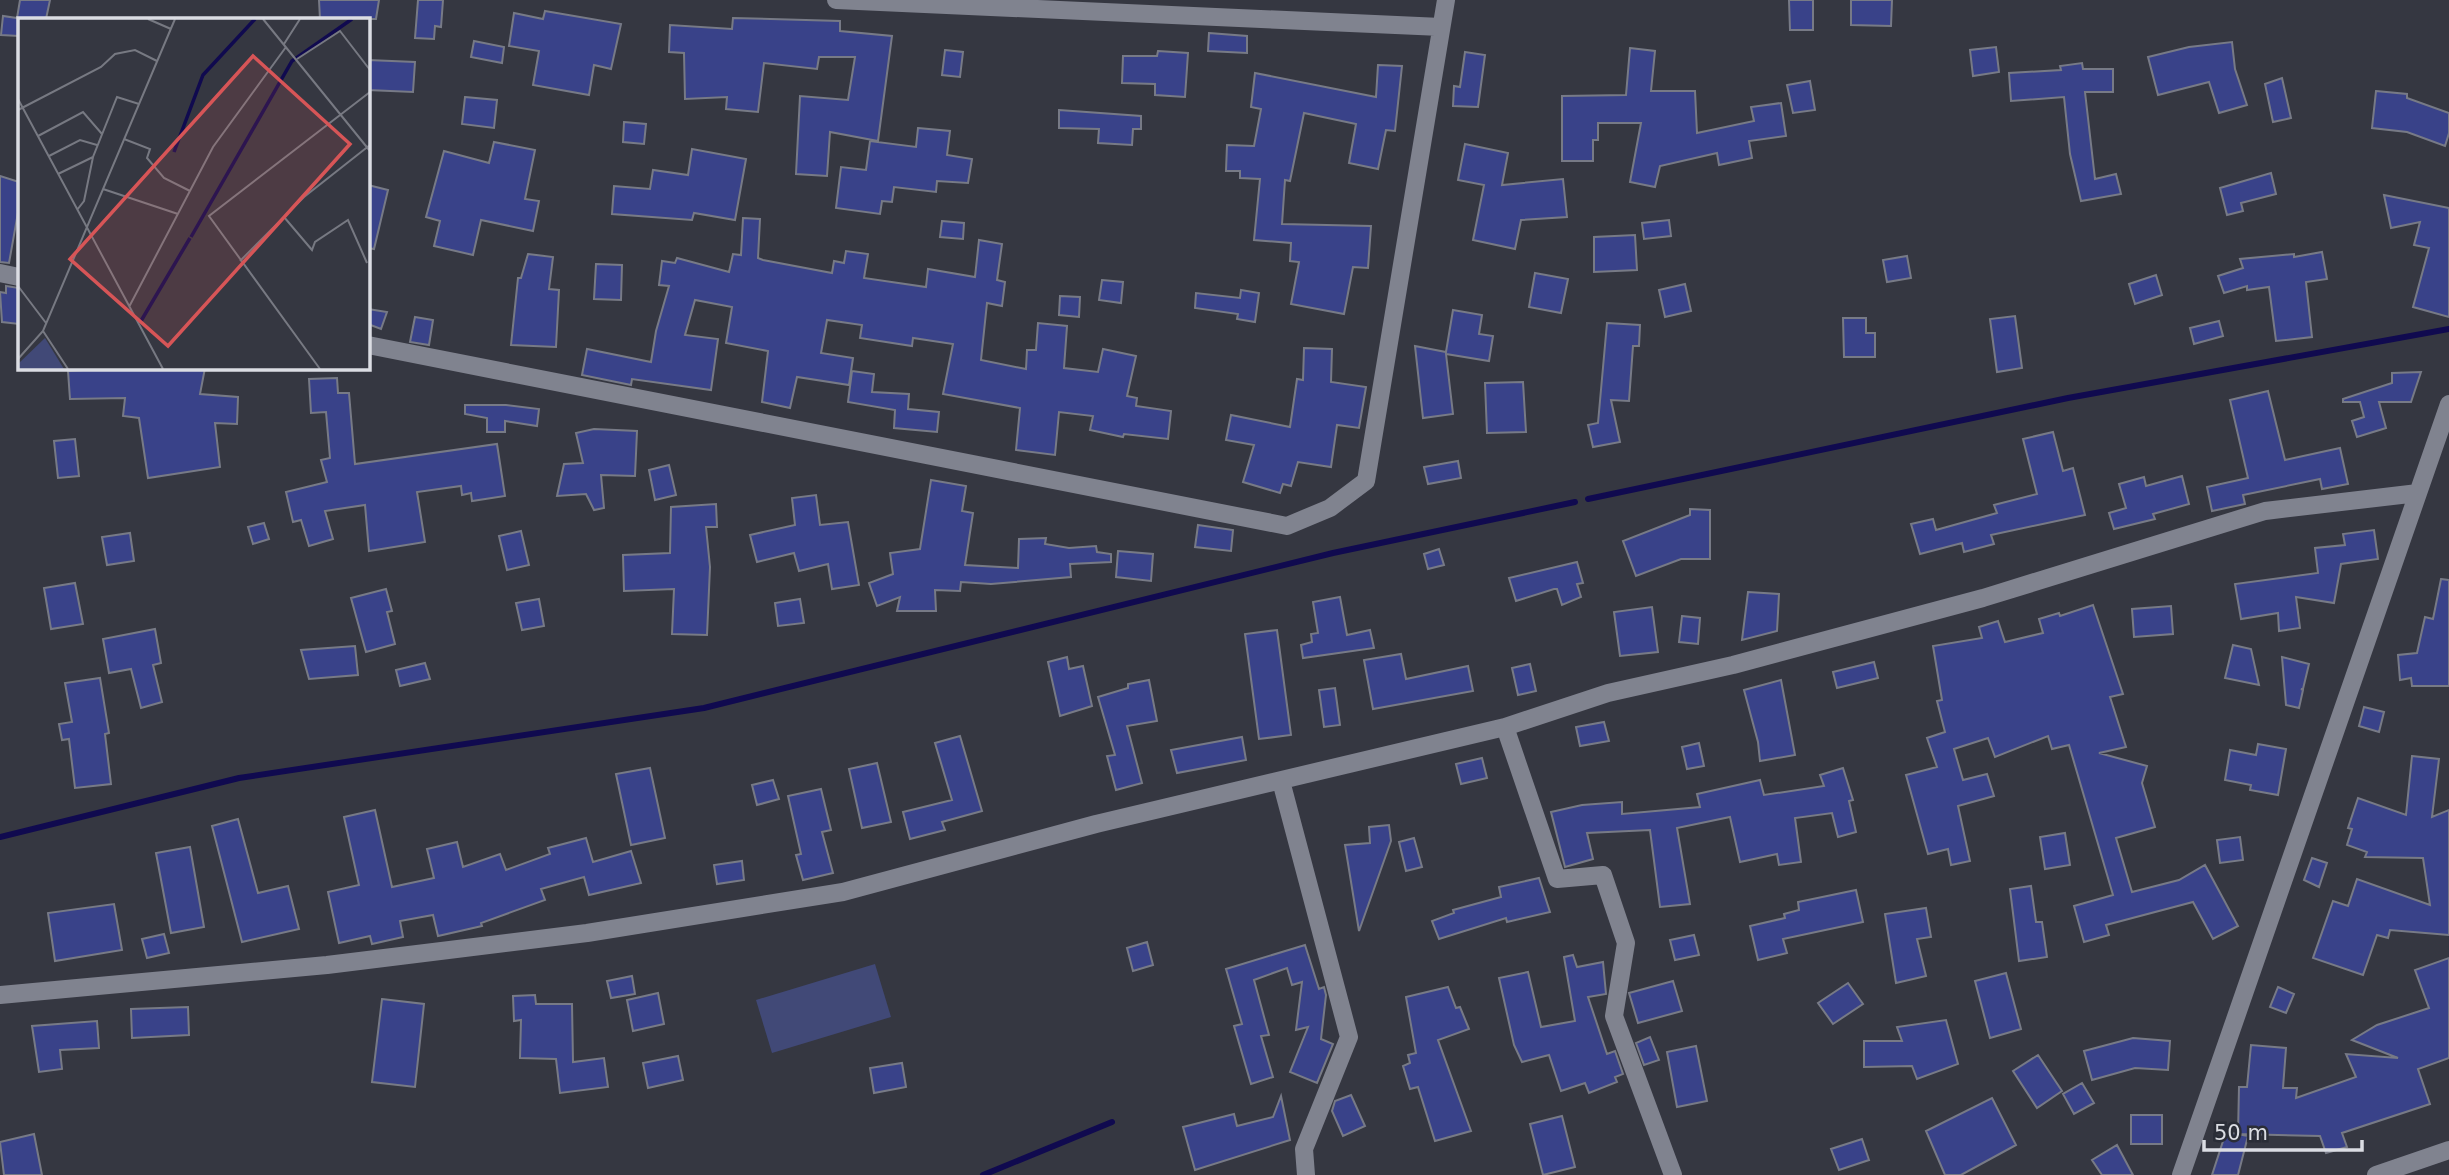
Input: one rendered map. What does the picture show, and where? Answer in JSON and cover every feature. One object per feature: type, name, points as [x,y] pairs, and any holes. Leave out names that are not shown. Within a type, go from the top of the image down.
[{"type":"street","points":[[836,0],[1441,27]]},
{"type":"street","points":[[369,345],[1287,526],[1330,508],[1366,481],[1446,0]]},
{"type":"street","points":[[0,273],[18,277]]},
{"type":"street","points":[[2181,1175],[2449,404]]},
{"type":"street","points":[[0,995],[341,964],[587,933],[829,894],[1096,824],[1506,727],[1608,693],[1733,665],[1983,598],[2265,511],[2418,493]]},
{"type":"street","points":[[1506,727],[1557,879],[1603,875],[1626,943],[1614,1016],[1673,1175]]},
{"type":"street","points":[[1281,781],[1349,1037],[1304,1149],[1306,1175]]},
{"type":"street","points":[[2376,1175],[2449,1150]]},
{"type":"shaded area","points":[[875,964],[891,1017],[772,1053],[756,1000]]},
{"type":"building","points":[[20,0],[50,0],[46,18],[18,18],[18,36],[1,35],[3,16],[17,18]]},
{"type":"building","points":[[319,0],[379,0],[376,19],[320,18]]},
{"type":"building","points":[[418,0],[443,0],[441,27],[435,26],[434,39],[415,38]]},
{"type":"building","points":[[1789,0],[1813,0],[1813,30],[1790,30]]},
{"type":"building","points":[[1851,0],[1892,0],[1891,26],[1851,25]]},
{"type":"building","points":[[545,11],[621,24],[611,69],[594,65],[589,95],[533,85],[539,51],[509,46],[514,13],[543,19]]},
{"type":"building","points":[[733,18],[840,21],[840,31],[892,36],[878,141],[830,132],[827,176],[796,174],[800,96],[848,100],[855,57],[819,57],[817,69],[764,63],[758,112],[726,109],[727,97],[685,99],[684,53],[669,52],[670,25],[732,29]]},
{"type":"building","points":[[1209,33],[1247,36],[1247,53],[1208,51]]},
{"type":"building","points":[[474,41],[504,47],[502,63],[471,57]]},
{"type":"building","points":[[2232,42],[2235,69],[2247,105],[2219,113],[2209,82],[2158,95],[2148,57],[2189,47]]},
{"type":"building","points":[[1996,47],[1999,72],[1973,76],[1970,50]]},
{"type":"building","points":[[1630,48],[1655,51],[1651,91],[1695,91],[1697,133],[1754,121],[1751,107],[1781,103],[1786,136],[1749,141],[1752,158],[1719,165],[1717,153],[1660,166],[1655,187],[1630,182],[1641,123],[1598,123],[1598,140],[1593,140],[1593,161],[1562,161],[1562,96],[1626,95]]},
{"type":"building","points":[[945,50],[963,52],[960,77],[942,75]]},
{"type":"building","points":[[1158,51],[1188,53],[1185,97],[1155,95],[1155,84],[1122,83],[1123,56],[1157,56]]},
{"type":"building","points":[[1465,52],[1485,55],[1478,107],[1453,106],[1454,86],[1460,87]]},
{"type":"building","points":[[369,60],[415,62],[413,92],[369,90]]},
{"type":"building","points":[[2082,63],[2083,69],[2113,69],[2113,92],[2085,92],[2095,179],[2116,174],[2121,194],[2081,201],[2070,154],[2064,97],[2011,101],[2009,73],[2061,70],[2060,66]]},
{"type":"building","points":[[1378,65],[1402,66],[1395,131],[1386,130],[1378,169],[1349,163],[1356,124],[1304,113],[1290,181],[1285,180],[1282,224],[1371,226],[1368,268],[1353,267],[1344,314],[1291,304],[1299,262],[1290,261],[1291,243],[1254,240],[1260,179],[1240,178],[1240,171],[1226,171],[1227,145],[1254,146],[1261,109],[1251,107],[1255,73],[1376,97]]},
{"type":"building","points":[[2282,78],[2291,118],[2273,122],[2265,84]]},
{"type":"building","points":[[1810,81],[1815,110],[1793,113],[1787,85]]},
{"type":"building","points":[[2376,91],[2407,94],[2407,98],[2449,113],[2449,133],[2445,146],[2407,132],[2372,128]]},
{"type":"building","points":[[465,97],[497,100],[494,128],[462,124]]},
{"type":"building","points":[[1059,110],[1141,116],[1141,129],[1133,129],[1132,145],[1098,143],[1099,129],[1059,128]]},
{"type":"building","points":[[624,122],[646,124],[644,144],[623,142]]},
{"type":"building","points":[[918,128],[950,131],[947,155],[972,159],[968,183],[937,181],[936,192],[894,187],[892,202],[882,201],[880,214],[836,208],[841,167],[866,170],[870,141],[916,147]]},
{"type":"building","points":[[494,142],[535,150],[525,199],[539,201],[533,231],[481,220],[473,255],[434,246],[440,221],[426,217],[444,151],[489,163]]},
{"type":"building","points":[[1465,144],[1508,153],[1502,185],[1563,179],[1567,217],[1521,220],[1515,249],[1473,240],[1484,185],[1458,180]]},
{"type":"building","points":[[692,149],[746,159],[735,220],[694,213],[692,220],[612,214],[614,186],[650,189],[653,170],[688,175]]},
{"type":"building","points":[[2271,173],[2276,194],[2241,203],[2243,211],[2227,215],[2220,188]]},
{"type":"building","points":[[0,176],[18,182],[18,213],[9,263],[0,262]]},
{"type":"building","points":[[369,185],[388,190],[374,249],[369,248]]},
{"type":"building","points":[[2384,195],[2449,208],[2449,317],[2413,307],[2429,248],[2414,245],[2420,222],[2391,228]]},
{"type":"building","points":[[743,218],[760,219],[758,258],[763,260],[832,273],[834,261],[844,263],[846,251],[868,254],[864,278],[926,287],[928,269],[975,277],[979,240],[1002,244],[997,280],[1005,282],[1002,306],[987,303],[981,360],[1026,369],[1027,350],[1036,350],[1038,323],[1067,326],[1064,368],[1098,372],[1103,349],[1136,356],[1127,396],[1137,398],[1136,406],[1171,411],[1168,439],[1124,434],[1123,437],[1090,430],[1093,416],[1059,412],[1055,455],[1016,450],[1020,408],[943,394],[953,344],[913,338],[912,346],[860,338],[862,325],[827,320],[821,353],[853,358],[849,385],[797,377],[790,408],[762,402],[768,351],[726,343],[732,307],[695,300],[685,335],[718,339],[711,390],[632,379],[631,385],[582,375],[587,349],[651,362],[656,331],[669,286],[659,285],[662,261],[675,263],[677,258],[729,272],[733,254],[741,255]]},
{"type":"building","points":[[1669,220],[1671,236],[1644,239],[1642,223]]},
{"type":"building","points":[[942,221],[964,223],[963,239],[940,237]]},
{"type":"building","points":[[1635,235],[1637,270],[1594,272],[1594,237]]},
{"type":"building","points":[[2322,252],[2327,279],[2306,282],[2312,337],[2276,341],[2269,287],[2247,290],[2247,286],[2224,293],[2218,276],[2243,268],[2240,259],[2294,254],[2294,257]]},
{"type":"building","points":[[528,254],[553,257],[549,289],[559,290],[556,347],[511,345],[518,278],[521,278]]},
{"type":"building","points":[[1907,256],[1911,278],[1887,282],[1883,260]]},
{"type":"building","points":[[596,264],[622,265],[621,300],[594,299]]},
{"type":"building","points":[[1535,273],[1568,279],[1561,313],[1529,307]]},
{"type":"building","points":[[2156,275],[2162,295],[2135,304],[2129,284]]},
{"type":"building","points":[[1102,280],[1123,282],[1121,303],[1099,300]]},
{"type":"building","points":[[1685,284],[1691,311],[1665,317],[1659,290]]},
{"type":"building","points":[[6,286],[18,288],[18,324],[2,322],[0,292],[6,293]]},
{"type":"building","points":[[1241,290],[1259,293],[1255,322],[1237,319],[1238,314],[1195,308],[1196,293],[1240,298]]},
{"type":"building","points":[[1060,296],[1080,297],[1079,317],[1059,315]]},
{"type":"building","points":[[369,309],[387,312],[381,329],[369,324]]},
{"type":"building","points":[[1453,310],[1482,315],[1479,334],[1493,336],[1489,361],[1446,354],[1453,414],[1423,418],[1415,346],[1446,352]]},
{"type":"building","points":[[2015,316],[2022,368],[1997,372],[1990,319]]},
{"type":"building","points":[[415,317],[433,320],[429,345],[410,342]]},
{"type":"building","points":[[1843,318],[1866,318],[1866,333],[1875,333],[1875,357],[1844,357]]},
{"type":"building","points":[[2219,321],[2223,336],[2194,344],[2190,328]]},
{"type":"building","points":[[1607,323],[1640,325],[1639,346],[1633,346],[1629,401],[1611,400],[1620,442],[1593,447],[1588,425],[1598,423]]},
{"type":"building","points":[[1304,348],[1332,349],[1331,382],[1366,387],[1359,428],[1337,425],[1331,467],[1298,462],[1291,486],[1283,484],[1280,493],[1243,482],[1254,445],[1226,440],[1231,415],[1290,427],[1297,379],[1303,380]]},
{"type":"building","points":[[205,369],[200,394],[238,397],[237,424],[215,423],[220,467],[148,478],[139,418],[123,416],[125,398],[70,399],[68,371]]},
{"type":"building","points":[[852,371],[874,374],[872,392],[909,394],[908,409],[939,412],[937,432],[894,428],[895,410],[848,402]]},
{"type":"building","points":[[2421,372],[2411,402],[2379,402],[2386,428],[2357,437],[2352,421],[2364,417],[2360,402],[2343,402],[2343,399],[2392,383],[2392,373]]},
{"type":"building","points":[[337,378],[338,393],[349,393],[355,464],[497,444],[505,496],[472,501],[471,493],[462,495],[461,486],[417,492],[425,542],[369,551],[365,505],[325,511],[333,539],[309,546],[301,520],[293,522],[286,492],[327,482],[321,460],[330,458],[326,412],[311,413],[309,379]]},
{"type":"building","points":[[1523,382],[1526,432],[1487,433],[1485,383]]},
{"type":"building","points":[[2268,391],[2285,460],[2340,448],[2348,484],[2322,489],[2320,479],[2243,495],[2245,504],[2212,511],[2207,487],[2248,478],[2230,400]]},
{"type":"building","points":[[465,405],[506,405],[539,409],[537,426],[505,421],[505,432],[487,432],[487,418],[465,414]]},
{"type":"building","points":[[594,429],[637,431],[635,476],[601,475],[604,508],[594,510],[586,494],[557,496],[564,464],[583,463],[576,433]]},
{"type":"building","points":[[2053,432],[2063,471],[2073,468],[2085,515],[1991,535],[1994,544],[1964,552],[1962,543],[1920,554],[1911,524],[1933,519],[1936,530],[1997,513],[1994,505],[2037,494],[2023,439]]},
{"type":"building","points":[[75,439],[79,476],[58,478],[54,441]]},
{"type":"building","points":[[1458,461],[1461,478],[1428,484],[1424,467]]},
{"type":"building","points":[[669,465],[676,495],[655,500],[649,470]]},
{"type":"building","points":[[2182,476],[2189,504],[2153,514],[2155,519],[2114,529],[2109,513],[2126,508],[2119,484],[2144,477],[2146,486]]},
{"type":"building","points":[[931,480],[966,486],[962,511],[973,513],[965,565],[1018,568],[1019,539],[1046,538],[1045,544],[1069,548],[1096,546],[1097,552],[1111,554],[1111,562],[1070,564],[1071,577],[991,584],[961,582],[960,591],[935,590],[936,611],[897,611],[900,597],[877,606],[869,583],[893,574],[890,553],[920,549]]},
{"type":"building","points":[[816,495],[820,525],[848,522],[859,585],[832,589],[828,564],[799,571],[794,553],[757,562],[750,535],[795,525],[792,498]]},
{"type":"building","points":[[716,504],[717,527],[706,527],[710,567],[707,635],[672,634],[674,589],[624,591],[623,555],[670,553],[671,507]]},
{"type":"building","points":[[1690,509],[1710,510],[1710,559],[1681,559],[1636,576],[1623,541],[1690,515]]},
{"type":"building","points":[[264,523],[269,539],[253,544],[248,527]]},
{"type":"building","points":[[1198,525],[1233,530],[1231,551],[1195,547]]},
{"type":"building","points":[[2374,530],[2378,559],[2341,564],[2334,603],[2296,597],[2300,628],[2279,631],[2278,613],[2241,619],[2235,584],[2318,573],[2315,548],[2345,545],[2343,534]]},
{"type":"building","points":[[521,531],[529,565],[507,570],[499,536]]},
{"type":"building","points":[[130,533],[134,561],[107,565],[102,537]]},
{"type":"building","points":[[1439,549],[1444,565],[1428,569],[1424,554]]},
{"type":"building","points":[[1118,551],[1153,554],[1151,581],[1116,577]]},
{"type":"building","points":[[1577,562],[1583,583],[1577,584],[1581,597],[1562,605],[1557,589],[1554,589],[1516,601],[1509,578]]},
{"type":"building","points":[[2441,579],[2449,580],[2449,686],[2412,686],[2411,678],[2400,680],[2398,655],[2417,653],[2425,617],[2433,619]]},
{"type":"building","points":[[75,583],[83,624],[51,629],[44,588]]},
{"type":"building","points":[[386,589],[392,611],[387,612],[395,644],[366,652],[351,598]]},
{"type":"building","points":[[1748,592],[1779,594],[1777,631],[1742,640]]},
{"type":"building","points":[[1340,597],[1347,635],[1370,630],[1374,648],[1303,658],[1301,645],[1312,642],[1311,634],[1318,633],[1313,602]]},
{"type":"building","points":[[539,599],[544,626],[522,630],[516,603]]},
{"type":"building","points":[[800,599],[804,623],[778,626],[775,603]]},
{"type":"building","points":[[2093,605],[2123,694],[2110,697],[2126,747],[2099,753],[2147,766],[2142,783],[2155,827],[2116,838],[2132,892],[2179,880],[2205,865],[2238,926],[2213,939],[2193,902],[2106,925],[2109,935],[2084,942],[2074,906],[2113,895],[2069,745],[2052,749],[2048,736],[1995,757],[1988,738],[1954,749],[1963,780],[1987,774],[1994,796],[1958,806],[1970,861],[1951,865],[1948,849],[1928,854],[1906,775],[1937,767],[1927,738],[1945,732],[1937,701],[1942,700],[1933,646],[1982,638],[1979,627],[1998,621],[2005,642],[2043,633],[2039,619],[2059,613],[2060,616]]},
{"type":"building","points":[[2171,606],[2173,634],[2134,637],[2132,609]]},
{"type":"building","points":[[1652,607],[1658,652],[1620,656],[1614,612]]},
{"type":"building","points":[[1682,616],[1700,618],[1698,644],[1679,642]]},
{"type":"building","points":[[155,629],[161,663],[153,665],[162,702],[141,708],[131,669],[109,673],[103,639]]},
{"type":"building","points":[[1277,630],[1291,735],[1259,739],[1245,634]]},
{"type":"building","points":[[2233,645],[2251,649],[2259,685],[2225,678]]},
{"type":"building","points":[[355,646],[358,675],[309,679],[301,650]]},
{"type":"building","points":[[1401,654],[1406,679],[1468,666],[1473,691],[1373,709],[1364,660]]},
{"type":"building","points":[[1067,657],[1069,669],[1083,666],[1092,706],[1060,716],[1048,662]]},
{"type":"building","points":[[2282,657],[2309,664],[2301,689],[2299,708],[2286,705]]},
{"type":"building","points":[[1874,662],[1878,678],[1837,688],[1833,672]]},
{"type":"building","points":[[425,663],[430,679],[400,686],[396,670]]},
{"type":"building","points":[[1530,664],[1536,691],[1518,695],[1512,668]]},
{"type":"building","points":[[100,678],[109,733],[105,734],[111,784],[75,788],[69,739],[62,740],[59,724],[72,722],[65,683]]},
{"type":"building","points":[[1149,680],[1157,721],[1127,726],[1142,783],[1116,790],[1107,756],[1115,755],[1098,697],[1128,688],[1128,684]]},
{"type":"building","points":[[1781,680],[1795,755],[1760,761],[1758,742],[1744,690]]},
{"type":"building","points":[[1335,688],[1340,725],[1324,727],[1319,690]]},
{"type":"building","points":[[2364,707],[2384,712],[2379,732],[2359,726]]},
{"type":"building","points":[[1604,722],[1609,741],[1580,746],[1576,727]]},
{"type":"building","points":[[960,736],[982,811],[942,822],[945,830],[910,839],[903,812],[952,800],[935,743]]},
{"type":"building","points":[[1242,737],[1246,760],[1177,773],[1171,750]]},
{"type":"building","points":[[1699,743],[1704,766],[1687,769],[1682,747]]},
{"type":"building","points":[[2258,744],[2286,749],[2278,795],[2250,790],[2251,785],[2225,780],[2230,750],[2256,755]]},
{"type":"building","points":[[2412,756],[2439,759],[2432,817],[2449,810],[2449,935],[2390,930],[2388,938],[2377,935],[2363,975],[2313,958],[2333,901],[2348,906],[2357,879],[2430,905],[2423,858],[2365,857],[2367,852],[2347,845],[2352,829],[2348,828],[2358,798],[2406,815]]},
{"type":"building","points":[[1482,758],[1487,778],[1461,784],[1456,764]]},
{"type":"building","points":[[877,763],[891,822],[862,828],[849,769]]},
{"type":"building","points":[[650,768],[665,838],[631,845],[616,774]]},
{"type":"building","points":[[1843,768],[1853,800],[1849,801],[1856,832],[1838,837],[1832,813],[1795,818],[1801,862],[1779,865],[1777,854],[1740,862],[1730,817],[1677,828],[1690,904],[1660,907],[1650,830],[1587,833],[1593,859],[1565,867],[1551,812],[1582,805],[1622,802],[1622,814],[1700,807],[1697,794],[1760,780],[1764,795],[1824,786],[1820,775]]},
{"type":"building","points":[[773,780],[779,799],[757,805],[752,785]]},
{"type":"building","points":[[821,789],[831,830],[822,832],[833,873],[803,880],[796,855],[801,854],[788,796]]},
{"type":"building","points":[[375,810],[392,887],[434,878],[427,849],[457,842],[463,867],[500,854],[506,870],[550,854],[548,848],[586,838],[593,862],[631,851],[641,883],[589,895],[584,877],[541,889],[545,900],[481,923],[482,926],[438,936],[433,915],[400,921],[403,937],[372,944],[370,936],[339,943],[328,892],[359,885],[344,817]]},
{"type":"building","points":[[238,819],[258,893],[288,886],[299,929],[242,942],[212,826]]},
{"type":"building","points":[[1389,825],[1391,841],[1359,931],[1345,845],[1370,843],[1369,827]]},
{"type":"building","points":[[2065,833],[2070,865],[2045,869],[2040,837]]},
{"type":"building","points":[[2240,837],[2243,860],[2220,863],[2217,840]]},
{"type":"building","points":[[1414,838],[1422,867],[1406,871],[1399,842]]},
{"type":"building","points":[[190,847],[204,927],[171,933],[156,853]]},
{"type":"building","points":[[2312,858],[2327,863],[2319,887],[2304,880]]},
{"type":"building","points":[[742,861],[744,880],[717,884],[714,865]]},
{"type":"building","points":[[1539,878],[1550,912],[1507,922],[1506,918],[1439,939],[1432,921],[1454,913],[1453,910],[1501,897],[1499,887]]},
{"type":"building","points":[[2031,886],[2036,922],[2042,922],[2047,957],[2019,961],[2010,889]]},
{"type":"building","points":[[1856,890],[1863,922],[1783,939],[1787,953],[1758,960],[1750,926],[1785,918],[1784,914],[1799,910],[1798,902]]},
{"type":"building","points":[[114,904],[122,950],[55,961],[48,913]]},
{"type":"building","points":[[1926,908],[1931,937],[1917,939],[1926,976],[1896,983],[1885,914]]},
{"type":"building","points":[[164,934],[169,953],[147,958],[142,939]]},
{"type":"building","points":[[1694,935],[1699,955],[1675,960],[1670,940]]},
{"type":"building","points":[[1147,942],[1153,965],[1133,971],[1127,948]]},
{"type":"building","points":[[1305,945],[1319,989],[1324,987],[1326,995],[1321,1039],[1333,1044],[1317,1083],[1290,1072],[1308,1027],[1296,1030],[1302,982],[1292,985],[1287,968],[1254,980],[1269,1035],[1261,1036],[1273,1077],[1251,1084],[1234,1026],[1242,1024],[1226,969]]},
{"type":"building","points":[[1573,955],[1577,967],[1603,962],[1606,994],[1588,997],[1607,1054],[1615,1051],[1623,1074],[1615,1077],[1617,1082],[1589,1093],[1585,1083],[1561,1091],[1549,1055],[1522,1062],[1514,1045],[1499,978],[1528,972],[1541,1027],[1575,1021],[1564,957]]},
{"type":"building","points":[[2449,958],[2449,1058],[2418,1069],[2430,1104],[2342,1133],[2347,1147],[2326,1153],[2320,1136],[2238,1134],[2239,1087],[2247,1087],[2251,1045],[2286,1048],[2283,1088],[2297,1088],[2296,1098],[2356,1077],[2346,1054],[2398,1058],[2352,1040],[2377,1025],[2429,1008],[2415,970]]},
{"type":"building","points":[[2006,973],[2021,1029],[1990,1038],[1975,981]]},
{"type":"building","points":[[632,976],[635,994],[611,998],[607,981]]},
{"type":"building","points":[[1673,981],[1682,1011],[1638,1023],[1629,993]]},
{"type":"building","points":[[1848,983],[1863,1004],[1833,1024],[1818,1003]]},
{"type":"building","points":[[1448,987],[1456,1008],[1460,1007],[1469,1029],[1438,1040],[1471,1131],[1435,1141],[1418,1087],[1410,1089],[1403,1066],[1410,1063],[1408,1055],[1416,1053],[1406,997]]},
{"type":"building","points":[[2278,987],[2294,994],[2286,1013],[2270,1007]]},
{"type":"building","points":[[658,993],[664,1024],[633,1031],[627,1000]]},
{"type":"building","points":[[535,995],[536,1004],[572,1004],[573,1062],[604,1058],[608,1087],[560,1093],[556,1059],[520,1058],[521,1020],[514,1021],[513,996]]},
{"type":"building","points":[[382,999],[424,1004],[415,1087],[372,1082]]},
{"type":"building","points":[[188,1007],[189,1035],[132,1038],[131,1009]]},
{"type":"building","points":[[1946,1020],[1958,1064],[1917,1079],[1912,1066],[1864,1067],[1864,1041],[1902,1041],[1897,1027]]},
{"type":"building","points":[[97,1021],[99,1048],[60,1050],[62,1069],[39,1072],[32,1026]]},
{"type":"building","points":[[1650,1037],[1659,1060],[1644,1065],[1636,1043]]},
{"type":"building","points":[[2133,1038],[2170,1041],[2168,1070],[2135,1068],[2092,1080],[2084,1051]]},
{"type":"building","points":[[1696,1046],[1707,1101],[1677,1107],[1667,1052]]},
{"type":"building","points":[[2038,1055],[2062,1091],[2037,1108],[2013,1071]]},
{"type":"building","points":[[678,1056],[683,1080],[648,1088],[643,1063]]},
{"type":"building","points":[[902,1063],[906,1087],[874,1093],[870,1068]]},
{"type":"building","points":[[2082,1083],[2094,1103],[2074,1114],[2063,1094]]},
{"type":"building","points":[[1351,1095],[1365,1126],[1343,1136],[1332,1111],[1335,1101]]},
{"type":"building","points":[[1281,1096],[1290,1140],[1195,1170],[1183,1127],[1234,1114],[1237,1126],[1273,1117]]},
{"type":"building","points":[[1992,1098],[2016,1145],[1961,1175],[1945,1175],[1926,1131]]},
{"type":"building","points":[[2131,1115],[2162,1115],[2162,1144],[2131,1144]]},
{"type":"building","points":[[1562,1116],[1575,1167],[1543,1175],[1530,1124]]},
{"type":"building","points":[[2226,1132],[2248,1136],[2238,1175],[2212,1175]]},
{"type":"building","points":[[34,1134],[42,1175],[4,1175],[0,1142]]},
{"type":"building","points":[[1862,1139],[1869,1160],[1839,1170],[1831,1149]]},
{"type":"building","points":[[2117,1145],[2133,1175],[2102,1175],[2092,1160]]},
{"type":"waterway","points":[[1588,499],[2068,398],[2449,329]]},
{"type":"waterway","points":[[0,837],[239,778],[704,708],[1333,553],[1575,502]]},
{"type":"waterway","points":[[983,1175],[1112,1122]]}]
